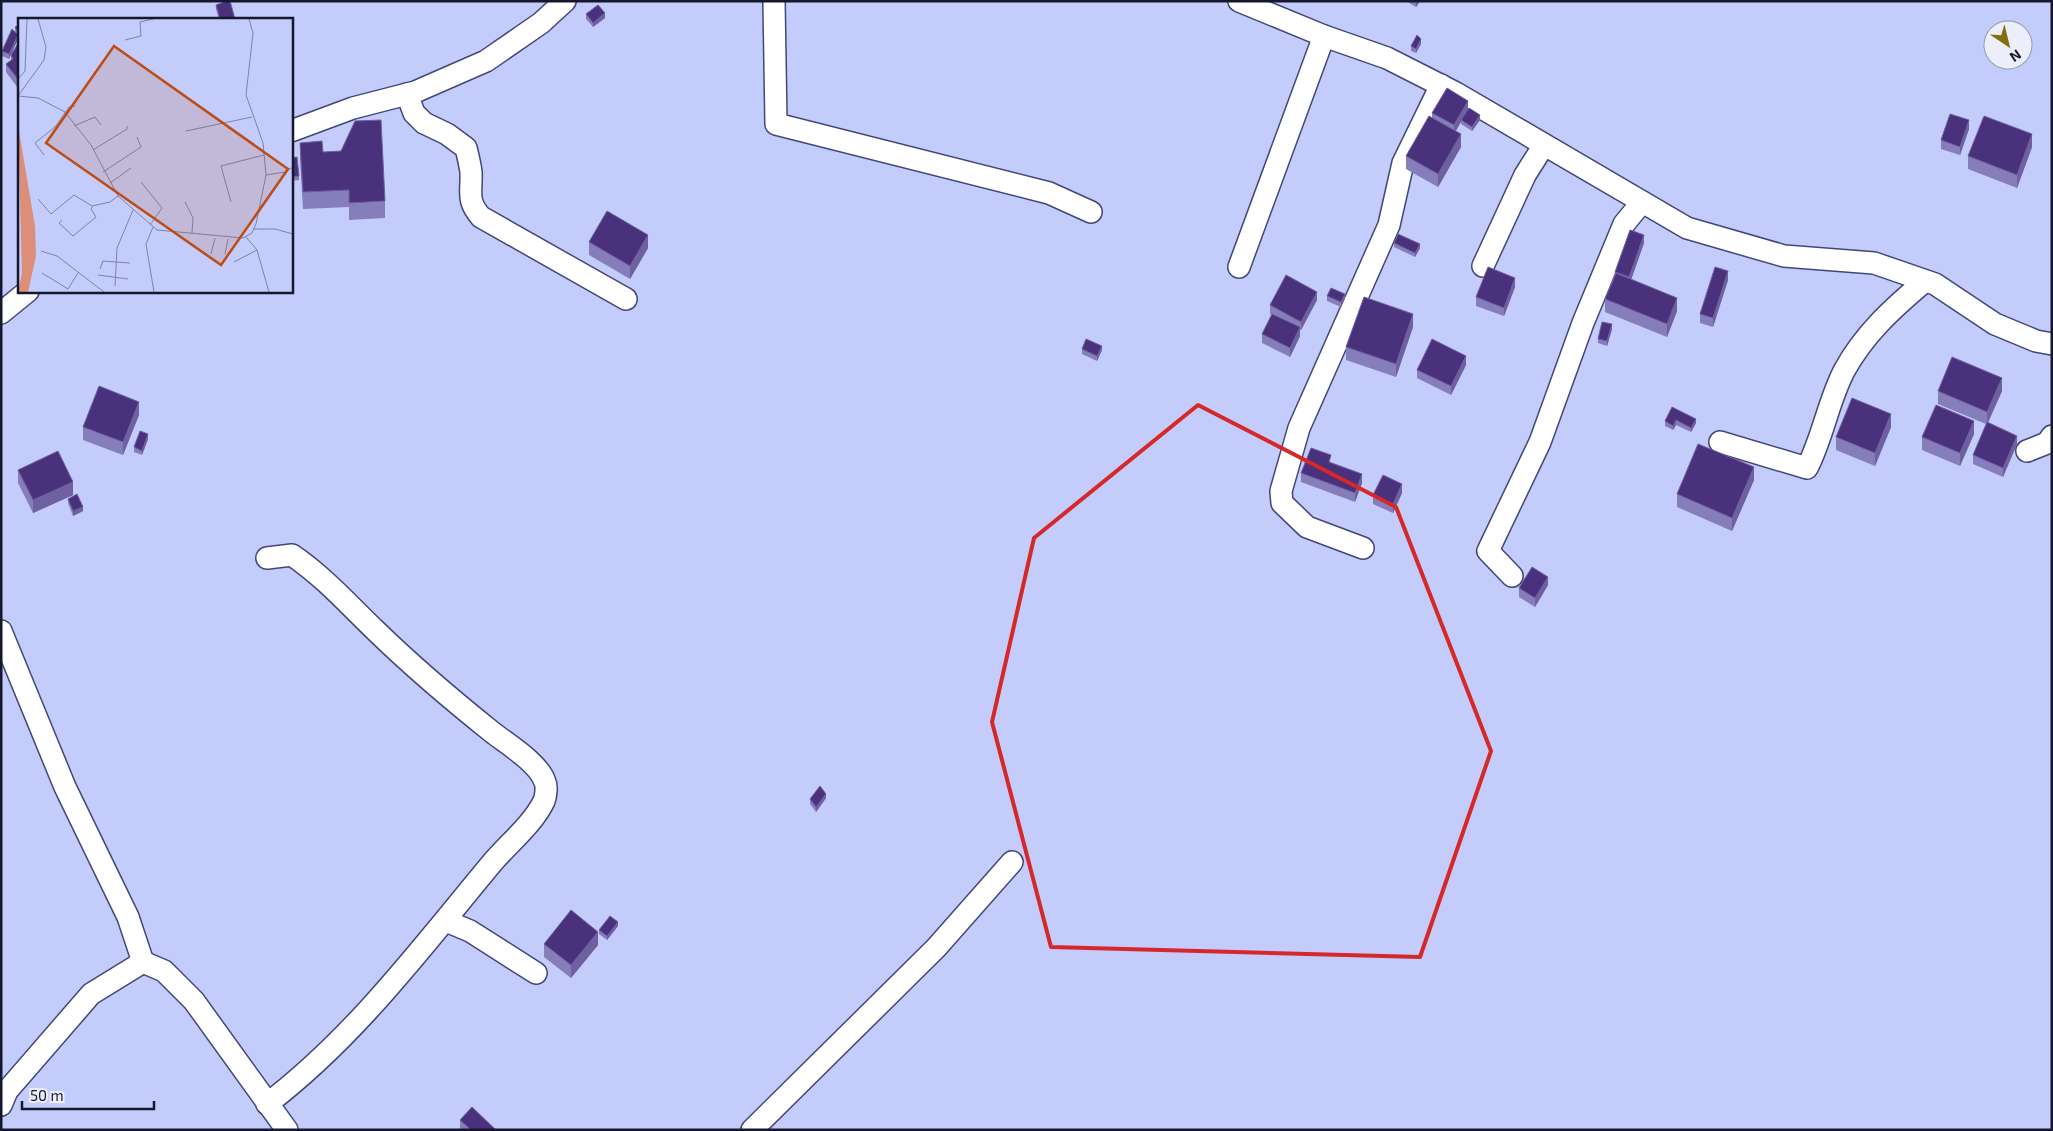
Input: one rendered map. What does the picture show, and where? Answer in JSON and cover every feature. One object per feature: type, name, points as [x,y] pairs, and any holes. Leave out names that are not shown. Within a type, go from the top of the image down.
[{"type":"street","points":[[292,131],[353,108],[407,94],[486,61],[541,23],[565,1]]},
{"type":"street","points":[[774,1],[776,124],[1049,193],[1091,212]]},
{"type":"street","points":[[1239,1],[1324,36],[1387,58],[1441,85],[1687,228],[1784,256],[1874,263],[1935,284],[1995,324],[2036,341],[2052,344]]},
{"type":"street","points":[[1240,267],[1324,36]]},
{"type":"street","points":[[1363,548],[1307,527],[1282,503],[1281,491],[1299,428],[1389,225],[1403,164],[1441,85]]},
{"type":"street","points":[[407,94],[414,113],[424,123],[447,134],[466,148],[471,173],[472,207],[480,217],[626,299]]},
{"type":"street","points":[[1483,266],[1525,175],[1544,145]]},
{"type":"street","points":[[1512,576],[1488,550],[1540,442],[1583,323],[1624,224],[1642,202]]},
{"type":"street","points":[[1720,442],[1807,468],[1816,450],[1843,373],[1864,338],[1888,312],[1925,281]]},
{"type":"street","points":[[1,313],[27,292]]},
{"type":"street","points":[[2027,452],[2047,444],[2052,436]]},
{"type":"street","points":[[267,558],[292,555],[319,573],[376,632],[484,726],[539,769],[546,783],[545,799],[529,822],[493,862],[446,921],[377,1000],[294,1084],[268,1104]]},
{"type":"street","points":[[1,631],[20,672],[65,787],[128,917],[143,962],[164,971],[194,1000],[287,1130]]},
{"type":"street","points":[[752,1130],[936,948],[1012,862]]},
{"type":"street","points":[[446,921],[470,931],[536,973]]},
{"type":"street","points":[[1,1105],[7,1091],[91,994],[143,962]]},
{"type":"highlighted area","points":[[1198,405],[1396,507],[1491,751],[1420,957],[1051,947],[992,722],[1034,538]]},
{"type":"building","points":[[230,1],[235,18],[220,18],[216,5]]},
{"type":"building","points":[[598,5],[605,13],[593,23],[586,14]]},
{"type":"building","points":[[12,29],[18,35],[9,54],[2,51]]},
{"type":"building","points":[[1417,35],[1421,39],[1416,49],[1411,46]]},
{"type":"building","points":[[18,44],[17,78],[6,64],[13,59],[11,55]]},
{"type":"building","points":[[1447,88],[1468,101],[1454,125],[1432,113]]},
{"type":"building","points":[[1469,108],[1480,115],[1472,127],[1461,120]]},
{"type":"building","points":[[1950,114],[1969,120],[1960,147],[1941,140]]},
{"type":"building","points":[[1429,116],[1461,134],[1438,174],[1406,156]]},
{"type":"building","points":[[1984,116],[2032,134],[2017,175],[1968,156]]},
{"type":"building","points":[[381,120],[385,201],[349,203],[349,190],[303,192],[300,143],[322,141],[323,152],[341,151],[355,121]]},
{"type":"building","points":[[297,157],[299,176],[292,177],[292,158]]},
{"type":"building","points":[[607,211],[648,235],[630,266],[589,242]]},
{"type":"building","points":[[1630,230],[1644,235],[1629,277],[1615,272]]},
{"type":"building","points":[[1398,234],[1420,244],[1415,253],[1394,243]]},
{"type":"building","points":[[1488,267],[1515,278],[1504,308],[1476,297]]},
{"type":"building","points":[[1715,267],[1728,271],[1713,318],[1700,314]]},
{"type":"building","points":[[1616,273],[1677,298],[1667,324],[1605,299]]},
{"type":"building","points":[[1286,275],[1317,292],[1301,322],[1270,305]]},
{"type":"building","points":[[1331,288],[1345,294],[1341,302],[1327,296]]},
{"type":"building","points":[[1364,297],[1413,314],[1396,364],[1346,347]]},
{"type":"building","points":[[1272,314],[1300,327],[1290,348],[1262,334]]},
{"type":"building","points":[[1602,322],[1612,324],[1607,341],[1598,339]]},
{"type":"building","points":[[1086,339],[1102,346],[1097,356],[1082,349]]},
{"type":"building","points":[[1432,339],[1466,356],[1451,386],[1417,370]]},
{"type":"building","points":[[1952,357],[2002,378],[1987,412],[1938,391]]},
{"type":"building","points":[[99,386],[139,402],[123,442],[83,427]]},
{"type":"building","points":[[1852,398],[1891,414],[1875,453],[1836,437]]},
{"type":"building","points":[[1936,405],[1974,421],[1960,453],[1922,437]]},
{"type":"building","points":[[1672,407],[1696,419],[1691,428],[1676,420],[1673,426],[1665,421]]},
{"type":"building","points":[[1987,422],[2017,436],[2003,468],[1973,455]]},
{"type":"building","points":[[140,431],[148,434],[142,451],[134,447]]},
{"type":"building","points":[[1698,444],[1754,467],[1732,518],[1677,494]]},
{"type":"building","points":[[1311,448],[1331,455],[1329,462],[1362,474],[1355,493],[1301,473]]},
{"type":"building","points":[[58,451],[73,482],[33,500],[18,470]]},
{"type":"building","points":[[1383,475],[1402,484],[1393,504],[1373,495]]},
{"type":"building","points":[[77,494],[83,507],[73,511],[68,499]]},
{"type":"building","points":[[1532,567],[1548,577],[1535,598],[1519,588]]},
{"type":"building","points":[[820,786],[826,794],[816,807],[810,799]]},
{"type":"building","points":[[571,910],[598,932],[571,965],[544,944]]},
{"type":"building","points":[[610,916],[618,922],[607,936],[599,930]]},
{"type":"building","points":[[472,1107],[496,1130],[471,1130],[460,1120]]}]
